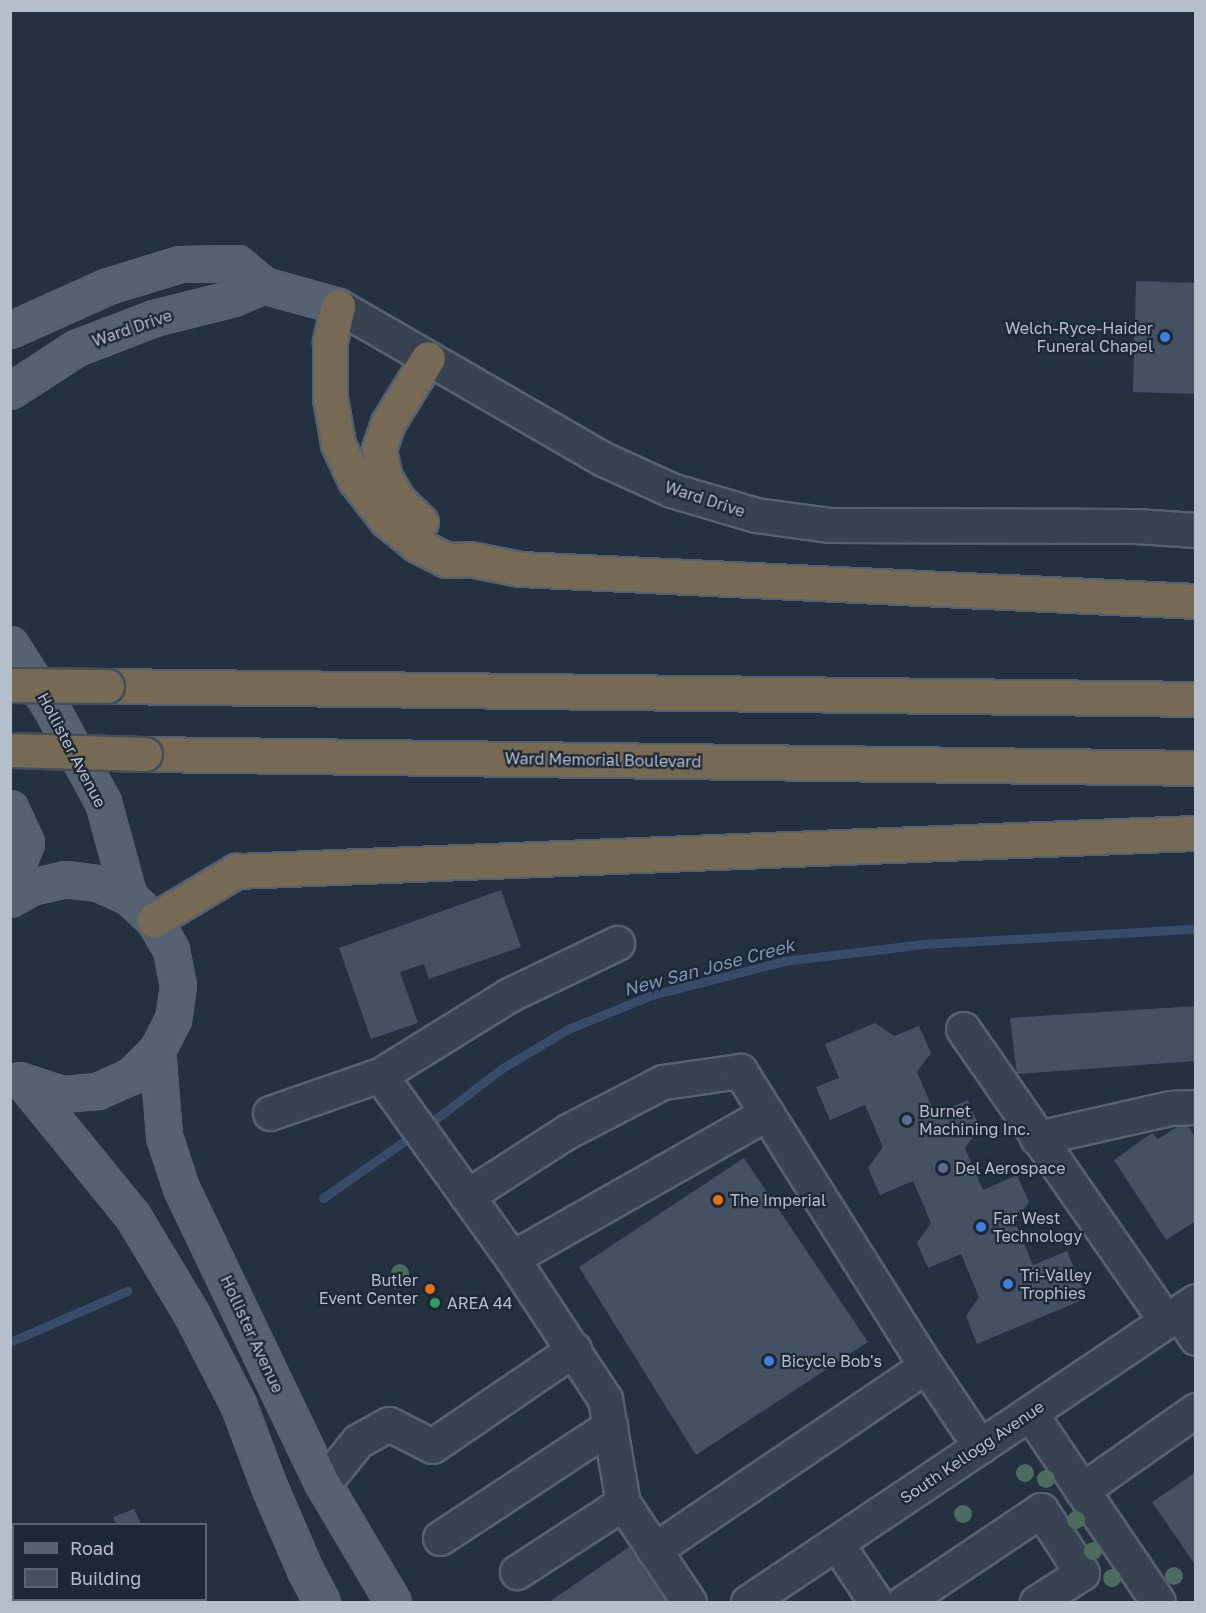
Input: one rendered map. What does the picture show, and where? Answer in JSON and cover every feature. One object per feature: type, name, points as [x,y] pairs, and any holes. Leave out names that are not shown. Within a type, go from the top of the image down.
[{"type":"highway","points":[[338,306],[330,342],[330,398],[338,444],[355,480],[386,519],[417,545],[446,560],[470,559],[520,569],[1196,601]]},
{"type":"highway","points":[[428,358],[388,423],[379,449],[385,478],[399,501],[418,520],[447,539],[470,559]]},
{"type":"highway","points":[[10,685],[1196,699]]},
{"type":"highway","name":"Ward Memorial Boulevard","points":[[10,750],[145,754],[1196,768]]},
{"type":"highway","points":[[154,920],[236,871],[1196,833]]},
{"type":"main road","name":"Ward Drive","points":[[10,330],[108,286],[180,264],[237,263],[262,285],[338,306]]},
{"type":"main road","name":"Ward Drive","points":[[10,392],[76,348],[154,318],[233,298],[262,285]]},
{"type":"main road","name":"Hollister Avenue","points":[[10,644],[50,706],[103,802],[129,897]]},
{"type":"main road","points":[[10,808],[26,843],[10,882]]},
{"type":"main road","points":[[10,898],[31,886],[65,879],[98,883],[129,897],[154,920],[171,950],[178,984],[173,1019],[157,1050],[131,1076],[97,1091],[61,1094],[18,1079]]},
{"type":"main road","name":"Hollister Avenue","points":[[157,1050],[164,1136],[181,1188],[234,1293],[323,1484],[393,1602]]},
{"type":"main road","points":[[18,1079],[132,1215],[192,1315],[238,1404],[268,1484],[305,1570],[322,1602]]},
{"type":"street","name":"Ward Drive","points":[[338,306],[603,459],[671,490],[756,515],[831,525],[1136,526],[1196,530]]},
{"type":"street","points":[[270,1113],[388,1085],[509,995],[617,943]]},
{"type":"street","points":[[963,1029],[1038,1138],[1184,1318]]},
{"type":"street","points":[[467,1196],[568,1131],[663,1082],[740,1071],[926,1366],[980,1446]]},
{"type":"street","points":[[388,1085],[512,1258],[605,1399],[623,1503],[689,1602]]},
{"type":"street","points":[[1038,1138],[1170,1108],[1196,1107]]},
{"type":"street","points":[[512,1258],[767,1113]]},
{"type":"street","name":"South Kellogg Avenue","points":[[748,1602],[1030,1413],[1184,1318]]},
{"type":"street","points":[[323,1484],[358,1441],[389,1424],[432,1446],[573,1349]]},
{"type":"street","points":[[654,1550],[926,1366]]},
{"type":"street","points":[[1082,1490],[1196,1410]]},
{"type":"street","points":[[1030,1413],[1158,1602]]},
{"type":"street","points":[[440,1538],[610,1426]]},
{"type":"street","points":[[517,1572],[623,1503]]},
{"type":"street","points":[[904,1602],[1041,1510],[1082,1573],[1037,1602]]},
{"type":"street","points":[[837,1544],[876,1602]]},
{"type":"building","name":"Welch-Ryce-Haider Funeral Chapel","points":[[1136,281],[1196,283],[1196,394],[1133,392]]},
{"type":"building","points":[[501,890],[521,947],[429,979],[424,964],[400,972],[418,1023],[371,1039],[339,948]]},
{"type":"building","points":[[1196,1006],[1196,1061],[1017,1074],[1010,1018]]},
{"type":"building","points":[[875,1023],[894,1036],[919,1026],[931,1053],[917,1072],[935,1114],[968,1100],[980,1128],[965,1148],[983,1190],[1017,1175],[1029,1202],[1015,1222],[1033,1265],[1067,1251],[1087,1298],[977,1344],[966,1316],[979,1297],[961,1254],[928,1268],[917,1243],[931,1223],[913,1181],[880,1195],[868,1168],[883,1147],[865,1105],[830,1120],[816,1087],[839,1078],[825,1044]]},
{"type":"building","points":[[1185,1122],[1196,1138],[1196,1221],[1166,1240],[1114,1160],[1152,1133],[1158,1139]]},
{"type":"building","points":[[744,1158],[868,1342],[696,1455],[579,1267]]},
{"type":"building","points":[[1196,1472],[1196,1566],[1152,1502]]},
{"type":"building","points":[[134,1509],[141,1523],[116,1523],[113,1517]]},
{"type":"building","points":[[629,1547],[666,1602],[549,1602]]},
{"type":"waterway","name":"New San Jose Creek","points":[[323,1198],[436,1119],[501,1069],[568,1029],[652,995],[784,961],[924,944],[1196,929]]},
{"type":"waterway","points":[[10,1342],[127,1291]]},
{"type":"place","name":"Welch-Ryce-Haider Funeral Chapel","points":[[1165,337]]},
{"type":"place","name":"Burnet Machining Inc.","points":[[907,1120]]},
{"type":"place","name":"Del Aerospace","points":[[943,1168]]},
{"type":"place","name":"The Imperial","points":[[718,1200]]},
{"type":"place","name":"Far West Technology","points":[[981,1227]]},
{"type":"place","name":"Tri-Valley Trophies","points":[[1008,1284]]},
{"type":"place","name":"Butler Event Center","points":[[430,1289]]},
{"type":"place","name":"AREA 44","points":[[435,1303]]},
{"type":"place","name":"Bicycle Bob's","points":[[769,1361]]}]
